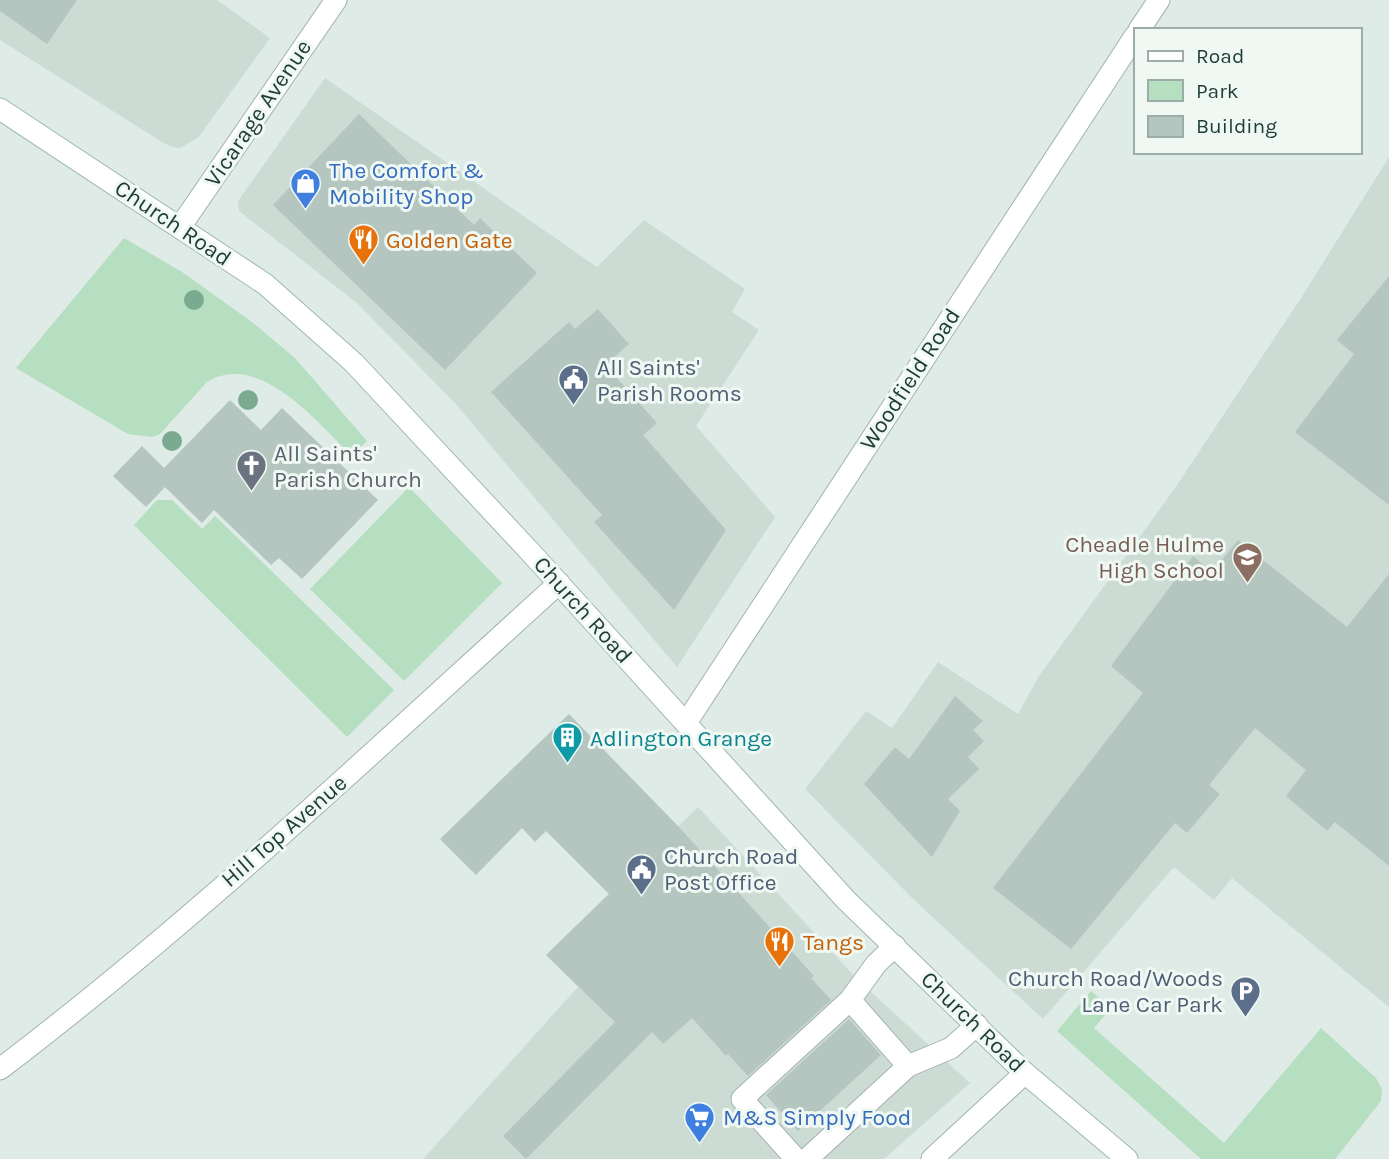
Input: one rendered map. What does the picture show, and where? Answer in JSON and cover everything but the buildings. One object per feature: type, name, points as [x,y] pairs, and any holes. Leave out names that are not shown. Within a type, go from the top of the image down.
[{"type":"street","name":"Vicarage Avenue","points":[[180,227],[336,0]]},
{"type":"street","points":[[1140,28],[1159,0]]},
{"type":"street","name":"Woodfield Road","points":[[686,723],[1134,38]]},
{"type":"street","name":"Church Road","points":[[0,109],[265,284],[354,363],[559,583],[846,900],[1025,1073],[1127,1159]]},
{"type":"street","name":"Hill Top Avenue","points":[[0,1069],[165,936],[389,739],[559,583]]},
{"type":"street","points":[[796,1159],[742,1099],[850,1000],[876,964],[895,946]]},
{"type":"street","points":[[850,1000],[908,1066]]},
{"type":"street","points":[[807,1159],[908,1066],[951,1048],[977,1025]]},
{"type":"street","points":[[932,1159],[1025,1073]]},
{"type":"shaded area","points":[[0,0],[217,0],[270,38],[198,138],[180,148],[172,147],[0,40]]},
{"type":"shaded area","points":[[325,78],[597,267],[644,220],[745,289],[732,312],[759,330],[696,426],[775,517],[677,667],[455,403],[357,303],[239,211],[238,201]]},
{"type":"shaded area","name":"Cheadle Hulme High School","points":[[1389,157],[1389,1007],[1232,878],[1214,900],[1174,867],[1043,1019],[913,899],[805,789],[866,711],[892,728],[938,662],[1018,714],[1039,676],[1173,491],[1301,298]]},
{"type":"shaded area","points":[[698,807],[856,978],[970,1083],[884,1159],[423,1159],[578,987],[546,955]]},
{"type":"green space","points":[[124,238],[182,272],[252,322],[295,358],[367,441],[359,449],[347,451],[284,393],[246,375],[226,375],[207,382],[160,434],[153,437],[128,434],[16,368]]},
{"type":"green space","points":[[409,487],[502,583],[404,681],[310,589]]},
{"type":"green space","points":[[157,500],[172,500],[202,529],[215,516],[394,690],[347,737],[134,525]]},
{"type":"green space","points":[[1091,991],[1111,1008],[1094,1028],[1224,1143],[1321,1028],[1376,1078],[1382,1089],[1381,1101],[1335,1159],[1201,1159],[1057,1031]]},
{"type":"place","name":"The Comfort & Mobility Shop","points":[[306,210]]},
{"type":"place","name":"Golden Gate","points":[[363,267]]},
{"type":"place","name":"All Saints' Parish Rooms","points":[[574,407]]},
{"type":"place","name":"All Saints' Parish Church","points":[[251,493]]},
{"type":"place","name":"Cheadle Hulme High School","points":[[1247,584]]},
{"type":"place","name":"Adlington Grange","points":[[567,765]]},
{"type":"place","name":"Church Road Post Office","points":[[641,896]]},
{"type":"place","name":"Tangs","points":[[780,969]]},
{"type":"place","name":"Church Road/Woods Lane Car Park","points":[[1246,1018]]},
{"type":"place","name":"M&S Simply Food","points":[[700,1144]]}]
